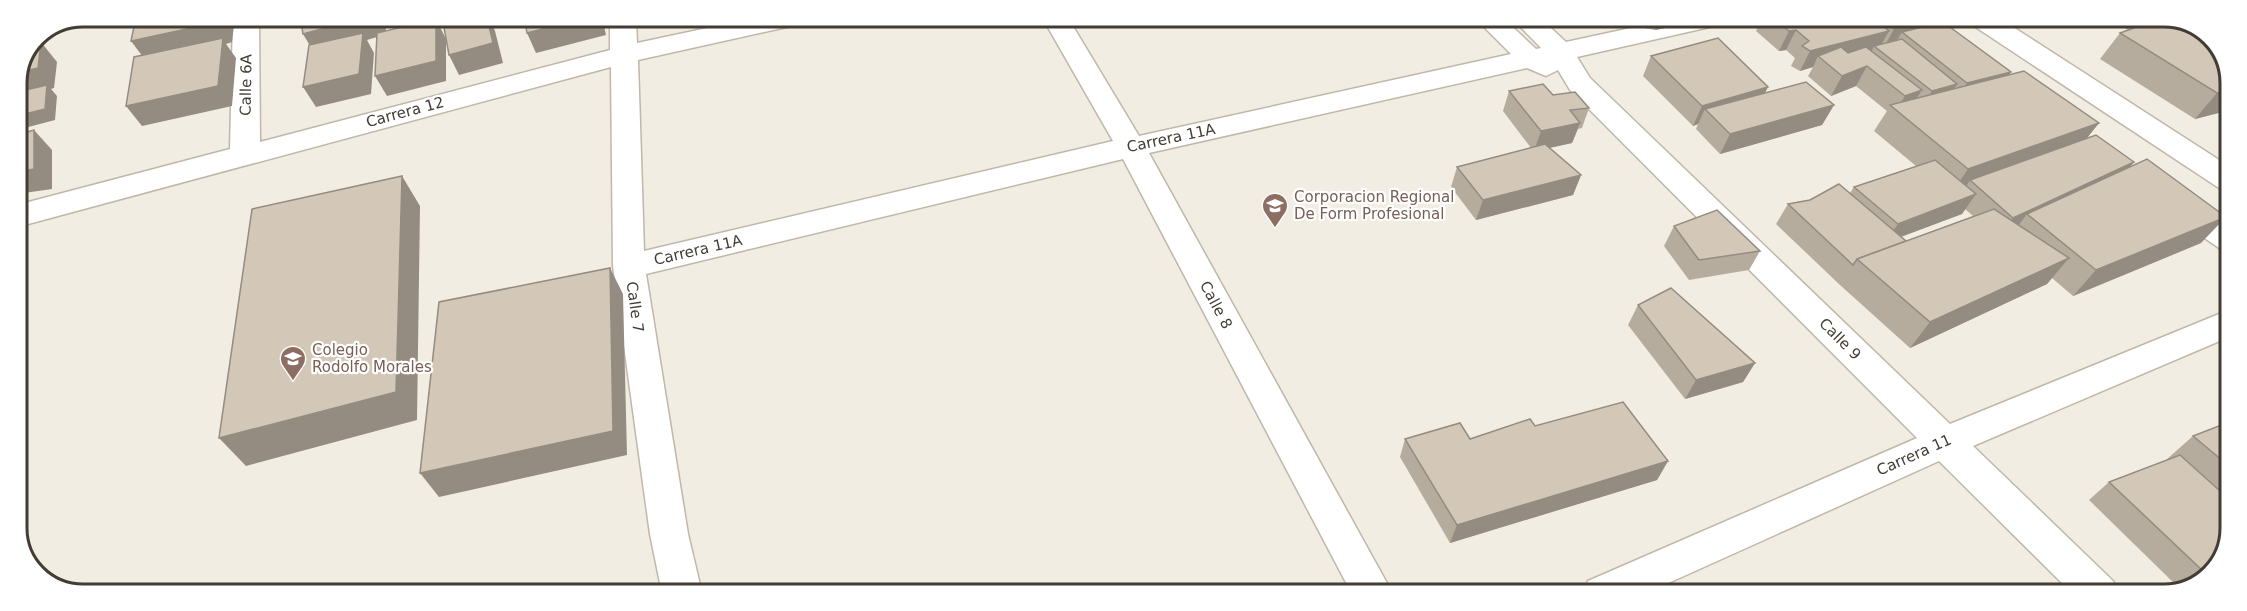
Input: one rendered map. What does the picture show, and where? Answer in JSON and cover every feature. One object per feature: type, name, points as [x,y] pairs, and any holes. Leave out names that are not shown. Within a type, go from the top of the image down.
[{"type":"street","name":"Calle 6A","points":[[245,153],[246,27]]},
{"type":"street","name":"Calle 7","points":[[623,27],[630,266],[669,534],[680,584]]},
{"type":"street","name":"Carrera 12","points":[[27,213],[245,153],[622,55],[750,27]]},
{"type":"street","name":"Calle 8","points":[[1060,27],[1131,147],[1368,584]]},
{"type":"street","name":"Calle 9","points":[[1497,27],[1531,59],[1580,84]]},
{"type":"street","name":"Calle 9","points":[[1535,27],[1560,51],[1580,84],[2089,584]]},
{"type":"street","name":"Carrera 11A","points":[[630,266],[1131,147],[1672,27]]},
{"type":"street","points":[[1994,27],[2220,174]]},
{"type":"street","points":[[2151,184],[2220,233]]},
{"type":"street","name":"Carrera 11","points":[[1624,584],[1944,442],[2220,327]]},
{"type":"building","points":[[134,27],[196,27],[131,41]]},
{"type":"building","points":[[302,27],[329,27],[303,34]]},
{"type":"building","points":[[402,27],[436,27],[436,61],[375,76],[377,33]]},
{"type":"building","points":[[444,27],[489,27],[493,43],[449,55]]},
{"type":"building","points":[[526,27],[551,27],[527,33]]},
{"type":"building","points":[[1784,27],[1884,27],[1889,31],[1810,51],[1802,46],[1809,41],[1796,30],[1789,31]]},
{"type":"building","points":[[1922,27],[1950,27],[2011,72],[1967,83],[1902,32]]},
{"type":"building","points":[[2137,27],[2172,27],[2195,36],[2216,61],[2220,92],[2217,93],[2120,33]]},
{"type":"building","points":[[363,33],[359,74],[303,87],[309,45]]},
{"type":"building","points":[[223,38],[218,86],[126,106],[134,57]]},
{"type":"building","points":[[1718,38],[1768,87],[1702,106],[1651,56]]},
{"type":"building","points":[[1902,39],[1957,84],[1932,91],[1874,46]]},
{"type":"building","points":[[41,46],[38,68],[28,70],[31,61]]},
{"type":"building","points":[[1841,47],[1848,53],[1866,47],[1922,90],[1905,96],[1867,66],[1842,76],[1818,56]]},
{"type":"building","points":[[2024,71],[2099,123],[1968,169],[1890,105]]},
{"type":"building","points":[[1806,82],[1834,105],[1730,134],[1705,109]]},
{"type":"building","points":[[1543,84],[1553,95],[1575,92],[1589,108],[1570,110],[1580,123],[1541,131],[1509,91]]},
{"type":"building","points":[[47,85],[45,109],[27,114],[27,90]]},
{"type":"building","points":[[34,130],[34,169],[27,170],[27,132]]},
{"type":"building","points":[[2096,135],[2134,162],[2013,218],[1970,180]]},
{"type":"building","points":[[1545,144],[1581,175],[1483,200],[1457,167]]},
{"type":"building","points":[[2147,159],[2220,213],[2220,219],[2096,270],[2027,214]]},
{"type":"building","points":[[1935,160],[1976,194],[1898,224],[1854,187]]},
{"type":"building","points":[[402,176],[396,392],[219,438],[252,209]]},
{"type":"building","points":[[1839,184],[1906,241],[1857,259],[1853,265],[1788,204],[1810,200]]},
{"type":"building","points":[[1994,209],[2069,258],[1930,322],[1857,259]]},
{"type":"building","points":[[1717,210],[1760,251],[1699,260],[1674,226]]},
{"type":"building","points":[[610,268],[613,431],[420,473],[439,302]]},
{"type":"building","points":[[1671,288],[1755,363],[1696,380],[1638,305]]},
{"type":"building","points":[[1623,402],[1668,461],[1457,525],[1405,439],[1460,423],[1470,439],[1530,419],[1535,426]]},
{"type":"building","points":[[2220,426],[2220,458],[2193,436]]},
{"type":"building","points":[[2180,455],[2220,491],[2220,536],[2211,559],[2201,569],[2109,482]]},
{"type":"place","name":"Corporacion Regional De Form Profesional","points":[[1275,229]]},
{"type":"place","name":"Colegio Rodolfo Morales","points":[[293,382]]}]
